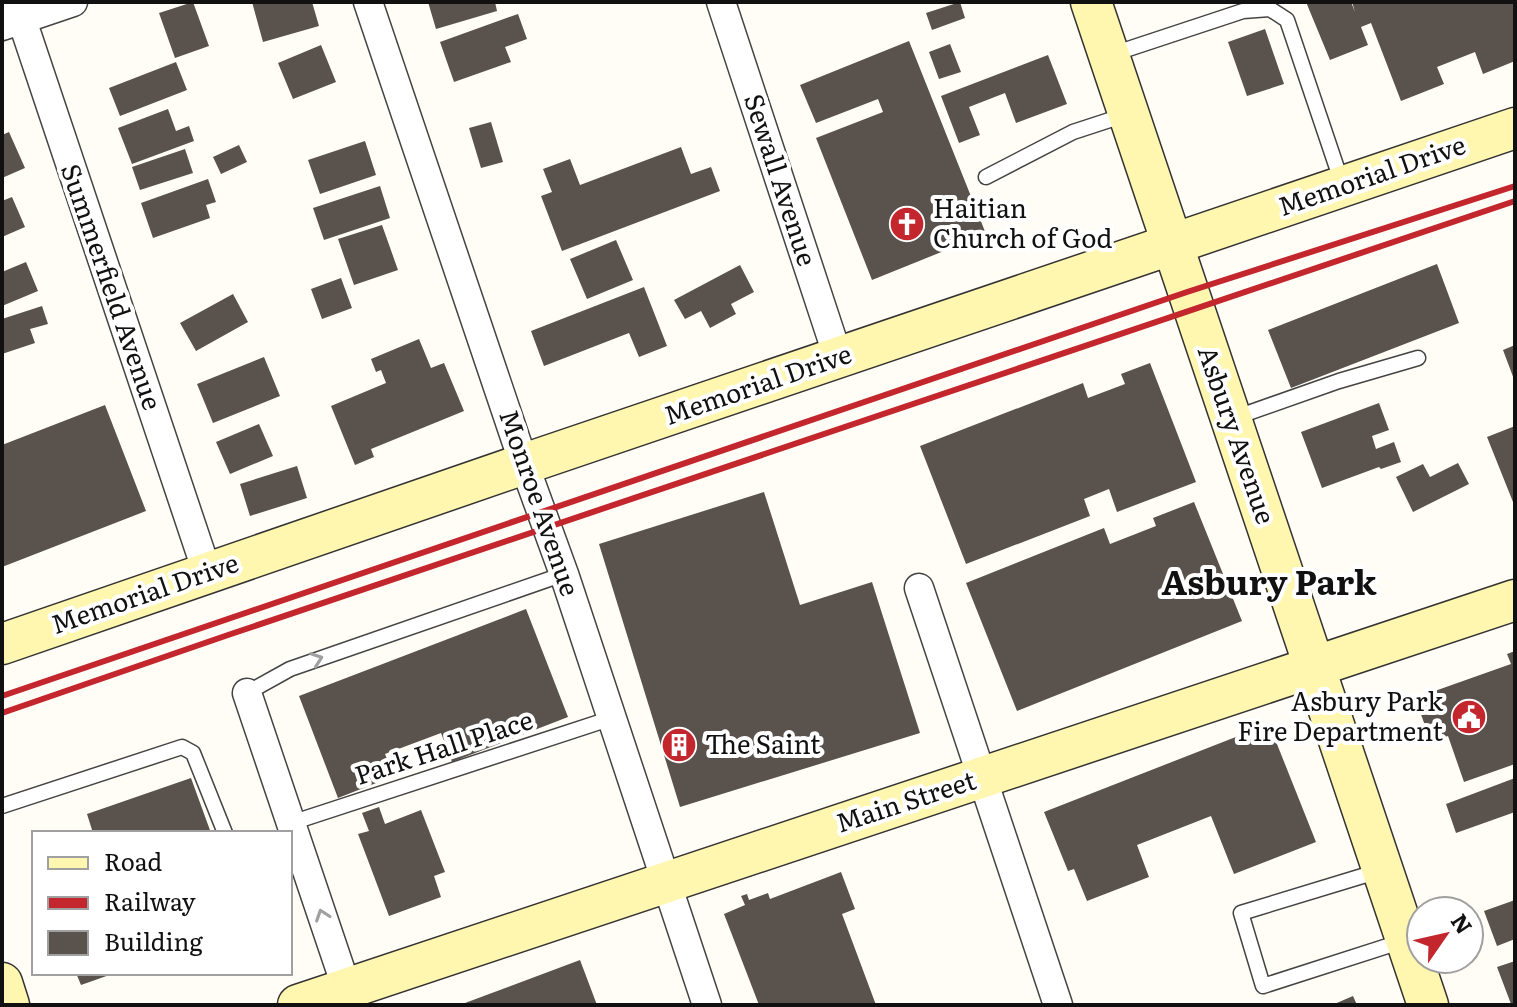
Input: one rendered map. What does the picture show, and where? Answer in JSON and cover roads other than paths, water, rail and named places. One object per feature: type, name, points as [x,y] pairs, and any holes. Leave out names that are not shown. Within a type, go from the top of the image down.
[{"type":"main road","name":"Asbury Avenue","points":[[1091,2],[1405,937]]},
{"type":"main road","name":"Memorial Drive","points":[[2,644],[1515,128]]},
{"type":"main road","name":"Main Street","points":[[298,1005],[349,997],[666,882],[1515,600]]},
{"type":"main road","name":"Asbury Avenue","points":[[1418,975],[1428,1005]]},
{"type":"main road","points":[[2,983],[9,1005]]},
{"type":"street","points":[[13,16],[73,2]]},
{"type":"street","name":"Monroe Avenue","points":[[368,2],[564,574],[707,1005]]},
{"type":"street","name":"Sewall Avenue","points":[[721,2],[838,357]]},
{"type":"street","name":"Summerfield Avenue","points":[[13,16],[207,572]]},
{"type":"street","points":[[919,588],[1058,1005]]},
{"type":"street","points":[[247,693],[291,823],[297,867],[349,997]]},
{"type":"lane","points":[[1109,55],[1243,11],[1270,9],[1287,20],[1343,186]]},
{"type":"lane","points":[[986,177],[1073,132],[1128,114]]},
{"type":"lane","points":[[1230,419],[1339,381],[1418,358]]},
{"type":"lane","points":[[247,693],[290,669],[564,574]]},
{"type":"lane","name":"Park Hall Place","points":[[291,823],[612,718]]},
{"type":"lane","points":[[2,806],[182,747],[193,753],[224,831]]},
{"type":"lane","points":[[1383,870],[1241,913],[1263,986],[1405,940]]},
{"type":"railway","points":[[2,696],[1187,292],[1515,186]]},
{"type":"railway","points":[[2,713],[1515,201]]},
{"type":"place","name":"Haitian Church of God","points":[[907,224]]},
{"type":"place","name":"Asbury Park Fire Department","points":[[1469,717]]},
{"type":"place","name":"The Saint","points":[[679,745]]},
{"type":"district","name":"Asbury Park","points":[[1269,583]]}]
